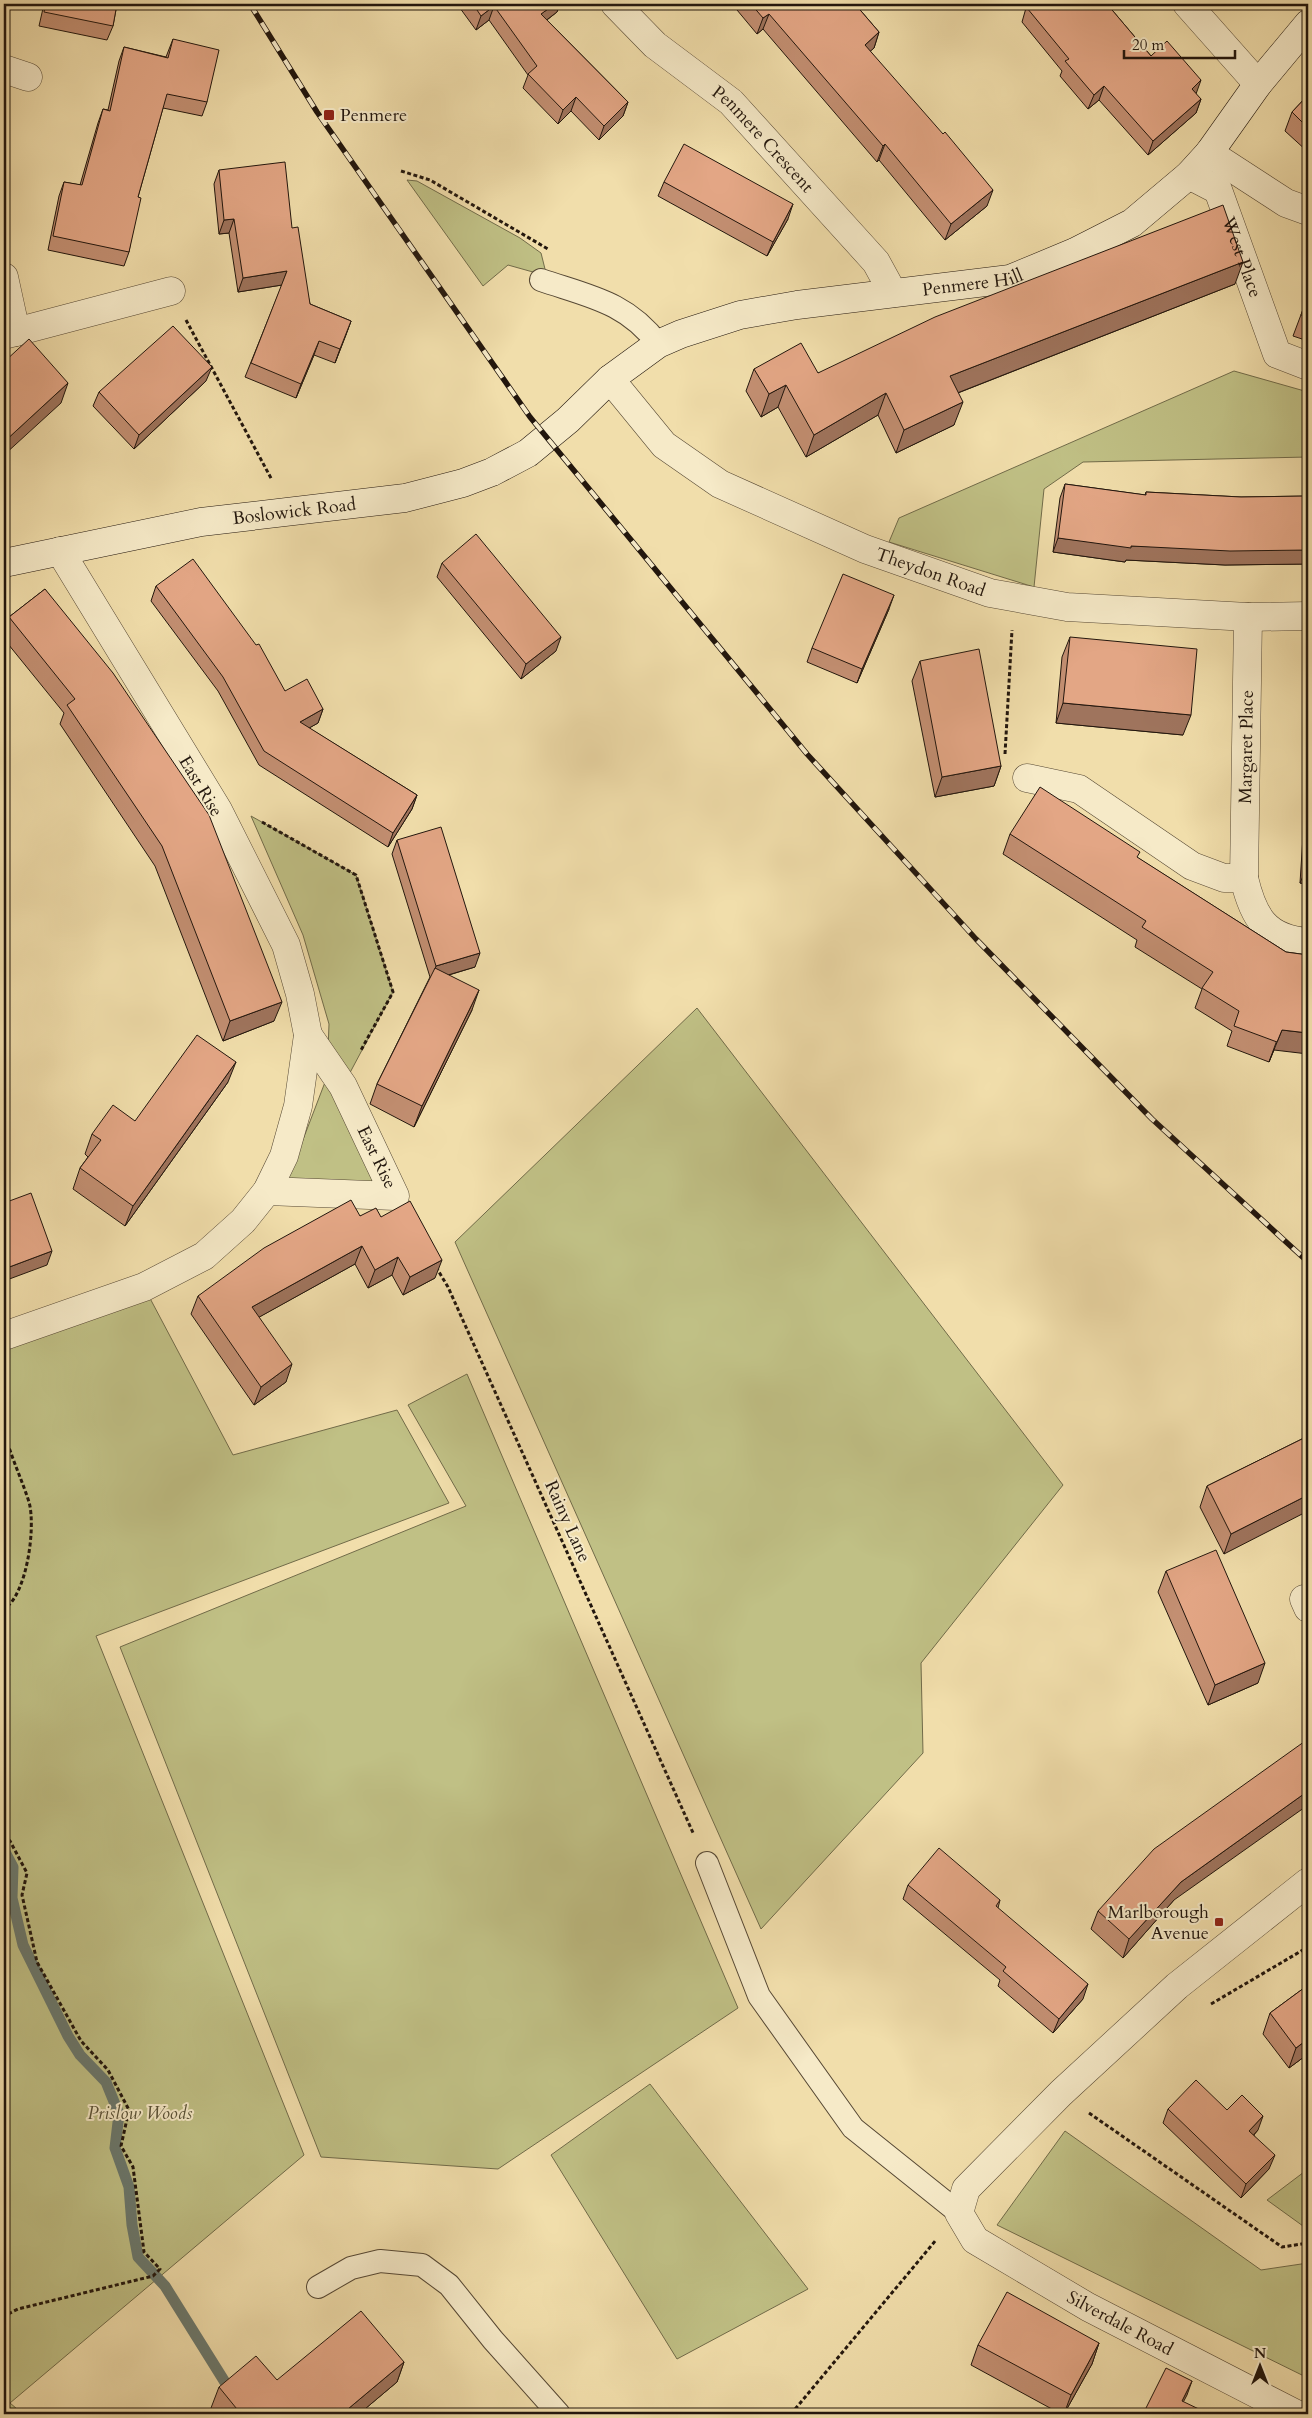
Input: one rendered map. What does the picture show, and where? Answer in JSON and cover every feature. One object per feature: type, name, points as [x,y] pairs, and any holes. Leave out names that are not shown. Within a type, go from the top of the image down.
[{"type":"street","name":"Penmere Crescent","points":[[615,4],[655,45],[731,102],[876,262],[893,293]]},
{"type":"street","points":[[1188,4],[1258,84]]},
{"type":"street","name":"Penmere Hill","points":[[568,420],[610,379],[658,344],[708,324],[740,315],[797,305],[1010,279],[1075,252],[1132,223],[1189,175],[1209,153],[1258,84],[1308,24]]},
{"type":"street","points":[[1209,153],[1286,203],[1308,211]]},
{"type":"street","name":"West Place","points":[[1189,175],[1218,190],[1277,354],[1308,366]]},
{"type":"street","points":[[4,276],[10,333],[171,291]]},
{"type":"street","name":"Theydon Road","points":[[610,379],[664,444],[720,484],[865,548],[990,593],[1067,607],[1248,617],[1308,616]]},
{"type":"street","name":"Boslowick Road","points":[[4,562],[201,522],[405,498],[464,483],[492,472],[528,452],[568,420]]},
{"type":"street","name":"East Rise","points":[[4,1336],[144,1287],[204,1256],[243,1221],[267,1191],[284,1156],[298,1106],[308,1035],[300,994],[286,945],[218,810],[175,744],[60,551]]},
{"type":"street","name":"Margaret Place","points":[[1248,617],[1244,878],[1250,904],[1265,926],[1291,940],[1308,942]]},
{"type":"street","points":[[1027,778],[1079,789],[1192,866],[1224,878],[1244,878]]},
{"type":"street","name":"East Rise","points":[[267,1191],[396,1196],[342,1086],[308,1035]]},
{"type":"street","points":[[959,2213],[966,2189],[1061,2093],[1177,1986],[1308,1882]]},
{"type":"street","name":"Silverdale Road","points":[[959,2213],[975,2240],[1088,2308],[1296,2414]]},
{"type":"lane","points":[[541,280],[616,305],[646,328],[658,344]]},
{"type":"lane","points":[[706,1863],[759,1996],[847,2120],[853,2128],[959,2213]]},
{"type":"lane","points":[[318,2287],[351,2268],[380,2261],[422,2265],[449,2284],[493,2340],[559,2414]]},
{"type":"path","points":[[401,171],[430,180],[552,250]]},
{"type":"path","points":[[171,291],[274,485]]},
{"type":"path","points":[[1014,597],[1004,764],[1027,778]]},
{"type":"path","points":[[218,810],[251,816],[356,875],[393,992],[342,1086]]},
{"type":"path","name":"Rainy Lane","points":[[433,1262],[452,1296],[706,1863]]},
{"type":"path","points":[[4,1430],[10,1455],[29,1503],[32,1528],[24,1576],[11,1605],[4,1609]]},
{"type":"path","points":[[4,1835],[10,1841],[27,1874],[22,1895],[37,1962],[81,2041],[108,2070],[129,2110],[120,2146],[133,2167],[144,2252],[160,2269],[153,2276],[18,2309],[4,2316]]},
{"type":"path","points":[[1208,2006],[1308,1947]]},
{"type":"path","points":[[1061,2093],[1282,2247],[1308,2243]]},
{"type":"path","points":[[791,2414],[959,2213]]},
{"type":"green space","points":[[407,180],[417,181],[520,238],[541,253],[545,269],[540,274],[508,265],[483,286]]},
{"type":"green space","points":[[1234,371],[1308,392],[1308,457],[1083,462],[1044,489],[1034,587],[889,542],[899,518]]},
{"type":"green space","points":[[251,816],[356,875],[393,992],[345,1082],[381,1188],[286,1184],[327,1077],[329,1024],[303,935]]},
{"type":"green space","points":[[697,1008],[1063,1485],[921,1663],[923,1753],[761,1929],[455,1242]]},
{"type":"green space","name":"Prislow Woods","points":[[144,1287],[233,1455],[397,1410],[449,1503],[96,1636],[304,2155],[10,2403],[23,2414],[4,2414],[4,1335]]},
{"type":"green space","points":[[467,1374],[738,2008],[498,2169],[321,2157],[120,1647],[466,1506],[408,1405]]},
{"type":"green space","points":[[650,2084],[808,2289],[677,2359],[551,2155]]},
{"type":"green space","points":[[1065,2131],[1261,2270],[1308,2263],[1308,2378],[997,2225]]},
{"type":"green space","points":[[1308,2169],[1308,2225],[1303,2226],[1267,2200]]},
{"type":"building","points":[[46,4],[117,4],[113,26],[44,12]]},
{"type":"building","points":[[473,4],[555,4],[541,14],[628,102],[604,126],[576,97],[563,110],[528,74],[537,66],[494,6],[481,16]]},
{"type":"building","points":[[751,4],[855,4],[879,32],[865,45],[943,134],[945,132],[993,190],[951,224],[885,144],[883,146],[769,14],[763,18]]},
{"type":"building","points":[[1032,4],[1107,4],[1151,56],[1167,41],[1201,80],[1192,89],[1201,99],[1153,141],[1104,86],[1094,95],[1065,61],[1069,59],[1027,8]]},
{"type":"building","points":[[173,39],[219,50],[207,102],[167,94],[138,197],[141,198],[129,252],[53,236],[64,182],[82,185],[103,109],[110,111],[124,47],[168,58]]},
{"type":"building","points":[[1308,95],[1308,128],[1292,112]]},
{"type":"building","points":[[684,144],[793,204],[773,242],[664,182]]},
{"type":"building","points":[[285,162],[292,228],[298,227],[310,304],[351,321],[340,349],[319,341],[301,384],[251,363],[287,271],[243,278],[234,219],[224,220],[219,170]]},
{"type":"building","points":[[1223,205],[1243,262],[950,376],[963,402],[904,430],[886,393],[814,435],[786,385],[769,394],[754,369],[801,343],[818,373],[935,317]]},
{"type":"building","points":[[1308,296],[1308,318],[1301,315]]},
{"type":"building","points":[[173,326],[212,367],[139,435],[99,392]]},
{"type":"building","points":[[29,339],[68,383],[4,442],[4,362]]},
{"type":"building","points":[[1065,484],[1146,495],[1146,492],[1241,497],[1308,496],[1308,550],[1230,551],[1131,546],[1131,548],[1058,538]]},
{"type":"building","points":[[476,534],[561,637],[526,664],[442,563]]},
{"type":"building","points":[[193,559],[256,645],[259,644],[285,691],[307,679],[323,709],[300,722],[417,795],[393,833],[264,751],[223,677],[156,586]]},
{"type":"building","points":[[843,574],[894,595],[862,669],[812,648]]},
{"type":"building","points":[[45,589],[113,673],[209,815],[282,1002],[230,1021],[162,846],[67,705],[75,699],[9,617]]},
{"type":"building","points":[[1070,637],[1197,649],[1191,715],[1063,703]]},
{"type":"building","points":[[979,649],[1001,766],[942,777],[920,661]]},
{"type":"building","points":[[1040,787],[1140,852],[1137,857],[1286,952],[1308,955],[1308,1033],[1282,1030],[1277,1042],[1234,1026],[1239,1011],[1202,988],[1213,972],[1142,927],[1146,921],[1010,834]]},
{"type":"building","points":[[1306,814],[1308,814],[1308,877],[1303,876]]},
{"type":"building","points":[[441,827],[480,953],[436,966],[397,840]]},
{"type":"building","points":[[435,968],[479,990],[422,1106],[377,1084]]},
{"type":"building","points":[[197,1035],[236,1062],[133,1206],[80,1168],[101,1140],[92,1134],[113,1105],[135,1121]]},
{"type":"building","points":[[31,1193],[52,1251],[4,1269],[4,1203]]},
{"type":"building","points":[[351,1200],[360,1216],[376,1208],[381,1217],[410,1201],[442,1260],[410,1277],[398,1257],[375,1270],[362,1246],[252,1307],[292,1364],[261,1387],[198,1296],[264,1248]]},
{"type":"building","points":[[1308,1436],[1308,1495],[1231,1534],[1207,1486]]},
{"type":"building","points":[[1216,1550],[1265,1663],[1215,1685],[1166,1571]]},
{"type":"building","points":[[1308,1739],[1308,1791],[1181,1882],[1129,1939],[1098,1911],[1154,1849]]},
{"type":"building","points":[[939,1848],[1000,1900],[996,1906],[1088,1984],[1059,2019],[1003,1971],[1006,1967],[908,1885]]},
{"type":"building","points":[[1308,1985],[1308,2039],[1296,2048],[1270,2013]]},
{"type":"building","points":[[1196,2080],[1227,2110],[1242,2095],[1263,2116],[1249,2131],[1275,2155],[1246,2184],[1168,2109]]},
{"type":"building","points":[[1007,2292],[1099,2343],[1071,2395],[978,2345]]},
{"type":"building","points":[[361,2311],[404,2362],[342,2414],[241,2414],[219,2387],[256,2356],[277,2380]]},
{"type":"building","points":[[1166,2368],[1192,2381],[1182,2401],[1203,2411],[1201,2414],[1143,2414]]},
{"type":"waterway","points":[[4,1850],[13,1867],[12,1898],[23,1945],[68,2036],[80,2055],[106,2082],[119,2114],[115,2148],[129,2187],[132,2225],[138,2257],[165,2286],[228,2387]]},
{"type":"railway","points":[[250,4],[317,112],[530,417],[807,754],[976,939],[1152,1119],[1308,1262]]},
{"type":"place","name":"Penmere","points":[[329,115]]},
{"type":"place","name":"Marlborough Avenue","points":[[1219,1922]]}]
